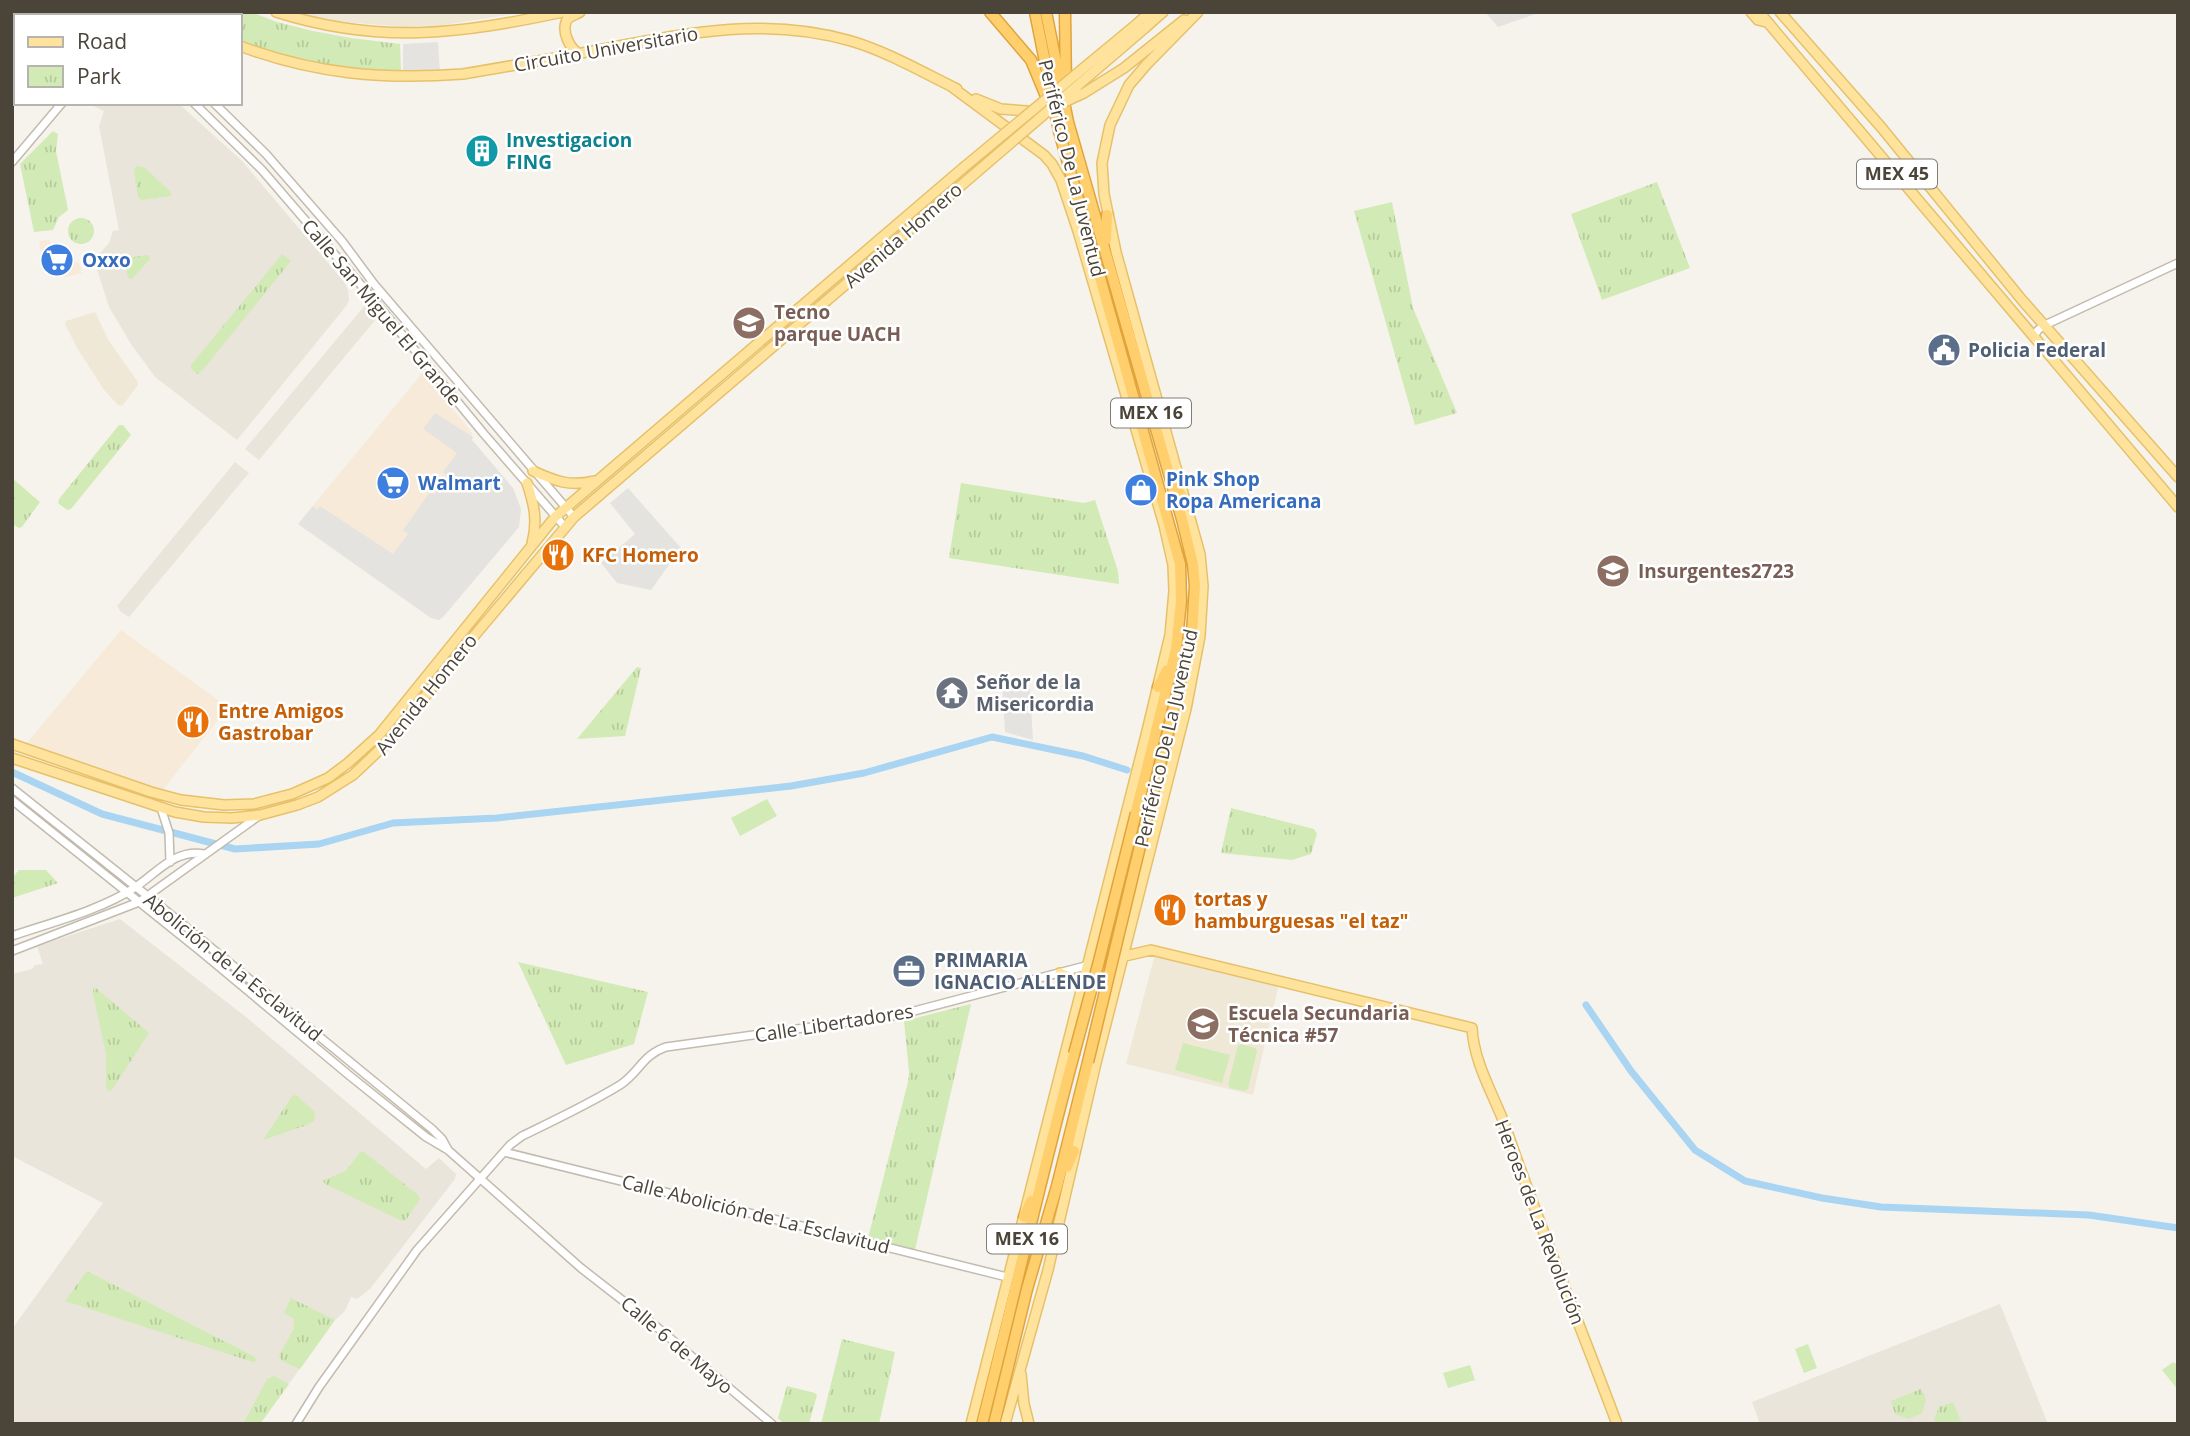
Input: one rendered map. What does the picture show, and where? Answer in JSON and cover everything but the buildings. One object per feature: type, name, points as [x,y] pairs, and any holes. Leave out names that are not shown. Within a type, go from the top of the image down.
[{"type":"highway","points":[[990,12],[1031,60],[1059,131]]},
{"type":"highway","name":"Periférico De La Juventud","points":[[982,1424],[1042,1175],[1100,961],[1174,658],[1181,601],[1180,564],[1059,131],[1035,12]]},
{"type":"highway","name":"Periférico De La Juventud","points":[[993,1424],[1088,1062],[1188,653],[1194,612],[1193,564],[1068,122],[1046,12]]},
{"type":"highway","points":[[1065,12],[1068,122]]},
{"type":"highway","points":[[1106,251],[1107,215]]},
{"type":"highway","points":[[1106,332],[1118,344]]},
{"type":"highway","points":[[1170,477],[1188,506]]},
{"type":"highway","points":[[1158,687],[1174,658]]},
{"type":"highway","points":[[1057,1186],[1074,1151]]},
{"type":"highway","points":[[1024,1217],[1042,1175]]},
{"type":"main road","points":[[276,12],[364,32],[415,34],[466,30],[563,12]]},
{"type":"main road","points":[[578,53],[568,42],[565,24],[567,19],[580,12]]},
{"type":"main road","name":"Avenida Homero","points":[[12,758],[161,808],[204,817],[260,815],[297,805],[318,797],[353,775],[391,739],[574,517],[971,177],[1142,25],[1150,12]]},
{"type":"main road","name":"Avenida Homero","points":[[12,744],[151,792],[206,805],[254,804],[292,794],[328,778],[348,764],[379,735],[555,517],[963,168],[1142,25],[1163,12]]},
{"type":"main road","name":"Circuito Universitario","points":[[242,47],[332,72],[384,77],[463,74],[686,33],[750,28],[788,29],[849,41],[873,49],[1001,109],[1027,110],[1062,103],[1084,93],[1124,68],[1193,12]]},
{"type":"main road","name":"Periférico De La Juventud","points":[[1005,1424],[1048,1270],[1074,1151],[1179,740],[1200,636],[1202,565],[1107,215],[1102,163],[1110,125],[1129,85],[1198,12]]},
{"type":"main road","points":[[1751,12],[1758,20],[1768,23]]},
{"type":"main road","name":"MEX 45","points":[[1759,12],[2178,507]]},
{"type":"main road","name":"MEX 45","points":[[1780,12],[1881,127],[2045,325],[2178,477]]},
{"type":"main road","name":"Periférico De La Juventud","points":[[952,87],[1048,159],[1061,180],[1164,526],[1173,565],[1174,591],[1170,635],[1158,687],[971,1424]]},
{"type":"main road","points":[[533,471],[563,484],[580,484],[603,477]]},
{"type":"main road","points":[[527,483],[534,502],[536,519],[530,548]]},
{"type":"main road","points":[[1097,933],[1111,941],[1128,936],[1146,950]]},
{"type":"main road","name":"Calle Libertadores","points":[[1089,965],[1146,950]]},
{"type":"main road","name":"Heroes de La Revolución","points":[[1146,950],[1472,1028],[1481,1072],[1505,1126],[1617,1424]]},
{"type":"main road","points":[[1060,973],[1084,985],[1092,980],[1102,981],[1115,990]]},
{"type":"main road","points":[[1021,1368],[1024,1405],[1029,1424]]},
{"type":"street","points":[[12,162],[60,105]]},
{"type":"street","name":"Calle San Miguel El Grande","points":[[196,105],[262,170],[565,527]]},
{"type":"street","name":"Calle San Miguel El Grande","points":[[216,105],[274,164],[564,509],[574,517]]},
{"type":"street","points":[[2034,336],[2045,325],[2178,263]]},
{"type":"street","name":"Abolición de la Esclavitud","points":[[12,788],[432,1129],[448,1150]]},
{"type":"street","name":"Abolición de la Esclavitud","points":[[12,800],[350,1076],[426,1137],[448,1150],[480,1179]]},
{"type":"street","points":[[161,808],[169,833],[170,862]]},
{"type":"street","points":[[12,951],[139,902],[260,815]]},
{"type":"street","points":[[12,936],[127,892],[170,862],[190,852],[204,854]]},
{"type":"street","name":"Calle Libertadores","points":[[296,1424],[319,1387],[418,1250],[504,1152],[522,1136],[618,1086],[634,1073],[648,1056],[666,1048],[900,1015],[1089,965]]},
{"type":"street","name":"Calle Abolición de La Esclavitud","points":[[504,1152],[1007,1277]]},
{"type":"street","name":"Calle 6 de Mayo","points":[[480,1179],[581,1268],[658,1328],[772,1424]]},
{"type":"shaded area","points":[[296,12],[525,12],[443,25],[407,27],[332,21]]},
{"type":"shaded area","points":[[1485,12],[1541,12],[1498,27]]},
{"type":"shaded area","points":[[438,42],[440,73],[403,76],[403,44]]},
{"type":"shaded area","points":[[90,105],[180,105],[242,161],[345,283],[348,290],[347,305],[237,440],[155,377],[109,307],[93,257],[109,243],[113,231],[119,230],[99,126],[104,111]]},
{"type":"shaded area","points":[[49,240],[56,252],[79,263],[82,273],[65,277],[64,269],[47,258],[42,258],[39,241]]},
{"type":"shaded area","points":[[366,304],[376,319],[259,460],[245,449]]},
{"type":"shaded area","points":[[95,312],[109,341],[138,382],[122,406],[104,390],[65,324],[66,321]]},
{"type":"shaded area","points":[[423,372],[472,433],[472,440],[513,488],[521,509],[519,527],[439,620],[431,618],[298,524]]},
{"type":"shaded area","points":[[435,413],[473,437],[472,440],[513,488],[521,509],[519,527],[439,620],[431,618],[298,524],[313,506],[317,510],[320,506],[393,554],[408,534],[403,530],[430,492],[434,494],[448,476],[443,472],[457,453],[423,429]]},
{"type":"shaded area","points":[[235,462],[249,473],[129,617],[121,612],[117,606]]},
{"type":"shaded area","points":[[628,488],[681,548],[651,590],[617,583],[601,563],[635,534],[610,503]]},
{"type":"shaded area","points":[[121,630],[228,707],[162,791],[26,744]]},
{"type":"shaded area","points":[[1002,684],[1030,689],[1033,740],[1005,732]]},
{"type":"shaded area","points":[[120,919],[246,1017],[426,1169],[439,1158],[456,1174],[455,1179],[370,1289],[357,1299],[351,1297],[345,1311],[335,1320],[260,1424],[12,1424],[12,1329],[103,1203],[12,1156],[12,974],[43,964],[37,946]]},
{"type":"shaded area","name":"Escuela Secundaria Técnica #57","points":[[1155,954],[1279,984],[1253,1095],[1126,1064]]},
{"type":"shaded area","points":[[2000,1304],[2048,1424],[1760,1424],[1752,1402]]},
{"type":"green space","points":[[175,12],[251,12],[313,31],[400,44],[401,72],[343,70],[290,59],[242,44],[242,14]]},
{"type":"green space","points":[[53,131],[58,134],[56,151],[68,210],[59,217],[53,230],[34,232],[20,164]]},
{"type":"green space","points":[[136,166],[144,167],[171,192],[171,196],[141,200],[138,197],[134,170]]},
{"type":"green space","points":[[1657,182],[1690,268],[1602,300],[1571,214]]},
{"type":"green space","points":[[1392,202],[1413,308],[1457,413],[1415,425],[1354,211]]},
{"type":"green space","points":[[81,218],[90,222],[94,231],[90,240],[81,244],[72,240],[68,231],[72,222]]},
{"type":"green space","points":[[282,254],[291,261],[197,374],[191,369],[191,365]]},
{"type":"green space","points":[[147,255],[150,259],[132,279],[128,278],[125,261],[127,258]]},
{"type":"green space","points":[[119,425],[123,425],[131,435],[71,509],[67,510],[58,503],[59,499]]},
{"type":"green space","points":[[12,478],[40,502],[19,528],[12,524]]},
{"type":"green space","points":[[961,483],[1084,503],[1095,500],[1118,571],[1119,584],[949,558]]},
{"type":"green space","points":[[637,667],[641,668],[625,736],[577,739]]},
{"type":"green space","points":[[767,799],[777,816],[740,836],[731,818]]},
{"type":"green space","points":[[1231,808],[1314,829],[1317,834],[1311,854],[1292,860],[1221,853]]},
{"type":"green space","points":[[19,870],[46,870],[58,883],[12,898],[12,878]]},
{"type":"green space","points":[[518,962],[648,992],[634,1044],[566,1065]]},
{"type":"green space","points":[[96,988],[149,1033],[109,1091],[106,1088],[106,1054],[93,994],[93,989]]},
{"type":"green space","points":[[971,1004],[915,1250],[868,1238],[908,1082],[904,1021]]},
{"type":"green space","points":[[1183,1043],[1230,1055],[1222,1083],[1175,1070]]},
{"type":"green space","points":[[1242,1044],[1257,1051],[1248,1089],[1244,1091],[1230,1088],[1228,1084],[1238,1046]]},
{"type":"green space","points":[[296,1095],[315,1112],[314,1121],[263,1140],[292,1096]]},
{"type":"green space","points":[[360,1152],[364,1152],[418,1195],[420,1199],[406,1220],[402,1221],[325,1184],[323,1181],[326,1179],[346,1171]]},
{"type":"green space","points":[[87,1271],[255,1357],[256,1361],[65,1301]]},
{"type":"green space","points":[[291,1298],[335,1320],[300,1369],[282,1361],[279,1356],[294,1328],[293,1318],[284,1313]]},
{"type":"green space","points":[[842,1339],[895,1352],[879,1424],[821,1424]]},
{"type":"green space","points":[[1808,1344],[1817,1368],[1804,1373],[1795,1349]]},
{"type":"green space","points":[[2173,1362],[2178,1365],[2178,1390],[2162,1370]]},
{"type":"green space","points":[[1470,1365],[1475,1380],[1448,1388],[1443,1373]]},
{"type":"green space","points":[[274,1376],[289,1384],[260,1424],[243,1424],[267,1379]]},
{"type":"green space","points":[[787,1386],[817,1395],[809,1424],[784,1424],[778,1418]]},
{"type":"green space","points":[[1921,1389],[1926,1400],[1922,1413],[1909,1419],[1895,1414],[1891,1401]]},
{"type":"green space","points":[[1953,1402],[1962,1424],[1936,1424],[1934,1420],[1939,1407]]},
{"type":"waterway","points":[[12,772],[102,814],[235,849],[319,844],[393,823],[497,818],[791,786],[864,773],[992,737],[1083,756],[1127,770]]},
{"type":"waterway","points":[[1586,1005],[1631,1071],[1695,1150],[1745,1181],[1822,1198],[1881,1207],[2089,1215],[2178,1228]]},
{"type":"place","name":"Investigacion FING","points":[[482,151]]},
{"type":"place","name":"Oxxo","points":[[57,260]]},
{"type":"place","name":"Tecno parque UACH","points":[[749,323]]},
{"type":"place","name":"Policia Federal","points":[[1944,350]]},
{"type":"place","name":"Walmart","points":[[393,483]]},
{"type":"place","name":"Pink Shop Ropa Americana","points":[[1141,490]]},
{"type":"place","name":"KFC Homero","points":[[558,555]]},
{"type":"place","name":"Insurgentes2723","points":[[1613,571]]},
{"type":"place","name":"Señor de la Misericordia","points":[[952,693]]},
{"type":"place","name":"Entre Amigos Gastrobar","points":[[193,722]]},
{"type":"place","name":"tortas y hamburguesas \"el taz\"","points":[[1170,910]]},
{"type":"place","name":"PRIMARIA IGNACIO ALLENDE","points":[[909,971]]},
{"type":"place","name":"Escuela Secundaria Técnica #57","points":[[1203,1024]]}]
